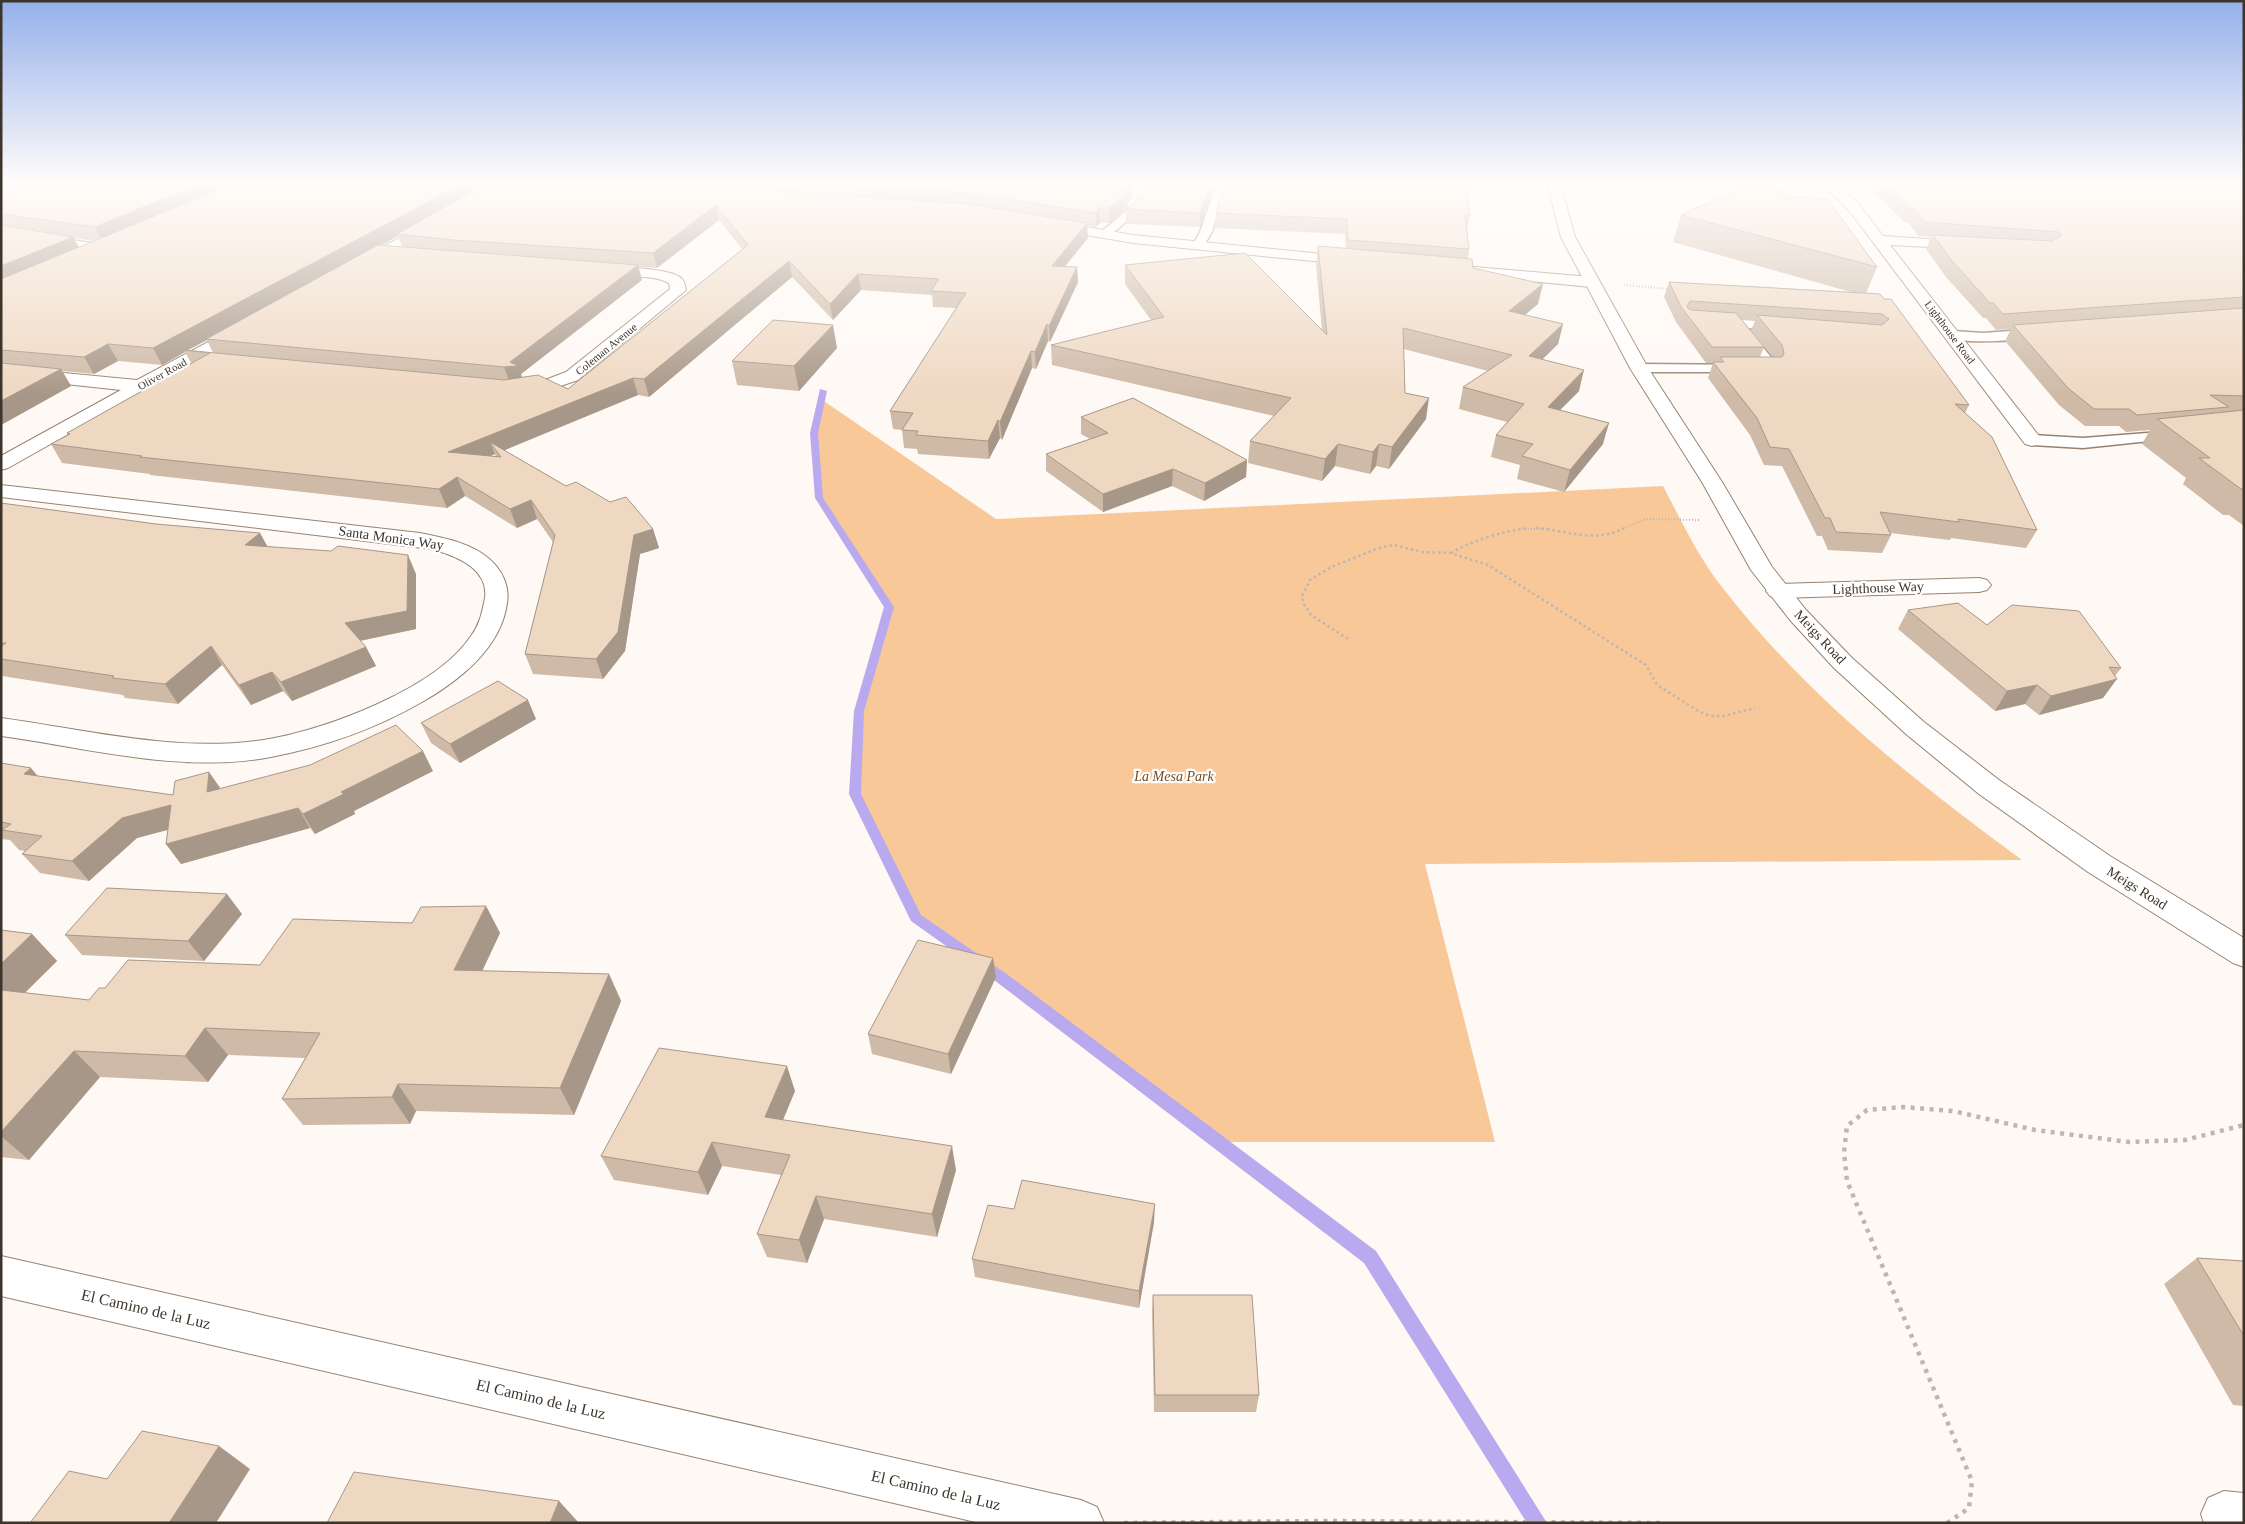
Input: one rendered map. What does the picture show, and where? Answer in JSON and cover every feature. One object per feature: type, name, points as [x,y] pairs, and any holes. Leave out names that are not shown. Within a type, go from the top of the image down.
[{"type":"street","points":[[80,260],[94,254]]},
{"type":"street","points":[[345,272],[378,254]]},
{"type":"street","points":[[391,254],[409,256]]},
{"type":"street","points":[[1280,254],[1369,263]]},
{"type":"street","name":"Meigs Road","points":[[1578,254],[1591,282],[1639,368],[1712,482],[1762,570],[1778,591],[1843,663],[1915,728],[1989,787],[2099,864],[2244,954]]},
{"type":"street","name":"Lighthouse Road","points":[[1890,254],[2032,440]]},
{"type":"street","name":"Coleman Avenue","points":[[500,389],[535,388],[572,376],[678,290],[676,281],[663,276],[585,269]]},
{"type":"street","points":[[1445,270],[1591,282]]},
{"type":"street","name":"Oliver Road","points":[[1,464],[257,321]]},
{"type":"street","points":[[187,359],[211,362]]},
{"type":"street","points":[[1,372],[140,386]]},
{"type":"street","name":"Santa Monica Way","points":[[1,491],[420,540],[448,546],[470,555],[487,568],[496,584],[497,603],[491,624],[476,647],[452,670],[421,692],[382,713],[315,738],[269,748],[222,754],[180,754],[1,727]]},
{"type":"street","name":"Lighthouse Way","points":[[1778,591],[1979,585]]},
{"type":"street","name":"El Camino de la Luz","points":[[1,1276],[1081,1523]]},
{"type":"lane","points":[[1639,368],[1769,369],[1768,362],[1731,323],[1799,328]]},
{"type":"lane","points":[[1953,335],[1983,337],[2049,332]]},
{"type":"lane","points":[[2032,440],[2083,443],[2187,434]]},
{"type":"path","points":[[1591,282],[1670,289]]},
{"type":"path","points":[[1451,553],[1459,548],[1520,528],[1548,529],[1578,536],[1606,536],[1614,534],[1629,525],[1647,520],[1733,520]]},
{"type":"path","points":[[1348,639],[1311,615],[1307,610],[1302,596],[1310,580],[1330,567],[1388,545],[1422,552],[1451,553],[1496,569],[1646,665],[1657,685],[1700,712],[1712,716],[1723,716],[1755,708]]},
{"type":"path","points":[[1947,1523],[1969,1508],[1972,1481],[1846,1181],[1844,1152],[1847,1126],[1866,1110],[1904,1107],[1953,1111],[2034,1130],[2129,1142],[2185,1140],[2244,1125]]},
{"type":"path","points":[[1124,1523],[1322,1521],[1665,1523]]},
{"type":"green space","name":"La Mesa Park","points":[[821,399],[996,519],[1663,486],[1690,538],[1713,575],[1754,626],[1789,664],[1825,700],[1901,767],[2022,860],[1425,864],[1495,1142],[1212,1142],[1003,979],[916,918],[855,794],[859,711],[888,607],[819,498],[814,433]]},
{"type":"building","points":[[1,254],[30,254],[1,266]]},
{"type":"building","points":[[62,254],[330,254],[153,348],[108,344],[84,357],[1,350],[1,279]]},
{"type":"building","points":[[361,254],[497,254],[638,265],[510,362],[518,366],[504,367],[206,339]]},
{"type":"building","points":[[737,254],[1062,254],[1052,266],[1077,267],[1049,326],[1047,324],[1035,352],[1031,351],[1000,422],[998,420],[988,441],[916,435],[918,431],[902,430],[913,413],[890,411],[966,293],[931,291],[939,279],[858,274],[830,304],[789,261],[644,379],[633,378],[448,452],[501,457],[490,442],[566,486],[576,482],[610,502],[626,497],[653,529],[634,535],[618,632],[596,659],[525,654],[555,535],[531,500],[510,509],[457,477],[439,489],[140,457],[142,456],[51,444],[70,434],[67,433],[210,353],[184,350],[504,380],[538,375],[568,389]]},
{"type":"building","points":[[1234,254],[1246,254],[1327,335],[1319,254],[1414,254],[1472,259],[1473,268],[1543,284],[1509,311],[1563,324],[1529,356],[1584,370],[1548,407],[1609,423],[1570,470],[1522,456],[1533,444],[1496,435],[1524,404],[1463,387],[1512,355],[1403,328],[1405,393],[1429,398],[1392,447],[1379,444],[1373,452],[1338,444],[1325,459],[1250,441],[1291,398],[1051,345],[1164,317],[1125,265]]},
{"type":"building","points":[[1828,254],[1868,254],[1877,267]]},
{"type":"building","points":[[1947,254],[2244,254],[2244,297],[2003,314],[1993,303],[1990,303]]},
{"type":"building","points":[[1669,282],[1880,294],[1884,299],[1891,299],[1969,405],[1955,404],[1992,437],[2037,530],[1958,519],[1959,522],[1880,512],[1891,535],[1836,532],[1830,518],[1825,518],[1789,449],[1770,447],[1757,418],[1713,362],[1724,362],[1720,357],[1782,357],[1784,353],[1782,345],[1757,315],[1882,325],[1889,319],[1882,314],[1690,301],[1687,307],[1691,310],[1736,313],[1764,347],[1712,347],[1681,307]]},
{"type":"building","points":[[2244,308],[2244,396],[2210,395],[2229,407],[2137,415],[2129,409],[2094,409],[2068,388],[2013,325]]},
{"type":"building","points":[[773,320],[833,325],[794,366],[732,361]]},
{"type":"building","points":[[1,363],[61,369],[1,401]]},
{"type":"building","points":[[1133,398],[1247,460],[1205,483],[1173,469],[1103,494],[1046,454],[1108,433],[1081,417]]},
{"type":"building","points":[[2244,410],[2244,489],[2241,489],[2199,458],[2210,458],[2157,419]]},
{"type":"building","points":[[1,503],[156,524],[260,533],[245,545],[331,551],[338,546],[408,555],[407,611],[345,623],[366,647],[281,682],[272,672],[239,685],[211,646],[165,684],[112,678],[114,676],[1,659],[1,646],[6,643],[1,643]]},
{"type":"building","points":[[1958,603],[1987,625],[2012,605],[2079,611],[2121,668],[2109,667],[2117,679],[2051,696],[2037,685],[2007,691],[1908,610]]},
{"type":"building","points":[[498,681],[528,700],[450,744],[421,723]]},
{"type":"building","points":[[396,725],[423,751],[341,792],[344,794],[303,814],[298,808],[166,844],[171,805],[122,818],[72,861],[22,854],[42,836],[2,830],[11,824],[1,822],[1,763],[31,768],[24,774],[173,795],[175,781],[209,772],[207,792],[310,765]]},
{"type":"building","points":[[107,888],[227,894],[188,941],[65,935]]},
{"type":"building","points":[[486,906],[454,970],[609,974],[560,1088],[398,1084],[392,1097],[282,1099],[320,1033],[205,1028],[185,1056],[74,1051],[1,1132],[1,990],[89,1000],[99,988],[105,988],[128,960],[260,965],[293,919],[412,923],[421,907]]},
{"type":"building","points":[[1,930],[32,934],[1,964]]},
{"type":"building","points":[[918,940],[993,958],[948,1054],[868,1034]]},
{"type":"building","points":[[659,1048],[787,1066],[765,1117],[952,1146],[932,1214],[816,1196],[799,1240],[757,1234],[790,1155],[712,1142],[698,1172],[601,1156]]},
{"type":"building","points":[[1022,1180],[1155,1204],[1139,1291],[972,1259],[988,1205],[1014,1209]]},
{"type":"building","points":[[2197,1258],[2244,1261],[2244,1336]]},
{"type":"building","points":[[1153,1295],[1252,1295],[1259,1395],[1155,1395]]},
{"type":"building","points":[[142,1431],[219,1446],[169,1523],[30,1523],[69,1471],[107,1479]]},
{"type":"building","points":[[354,1472],[559,1501],[550,1523],[327,1523]]},
{"type":"waterway","points":[[823,391],[814,433],[819,498],[889,607],[859,711],[855,794],[916,918],[1003,979],[1370,1257],[1538,1523]]}]
